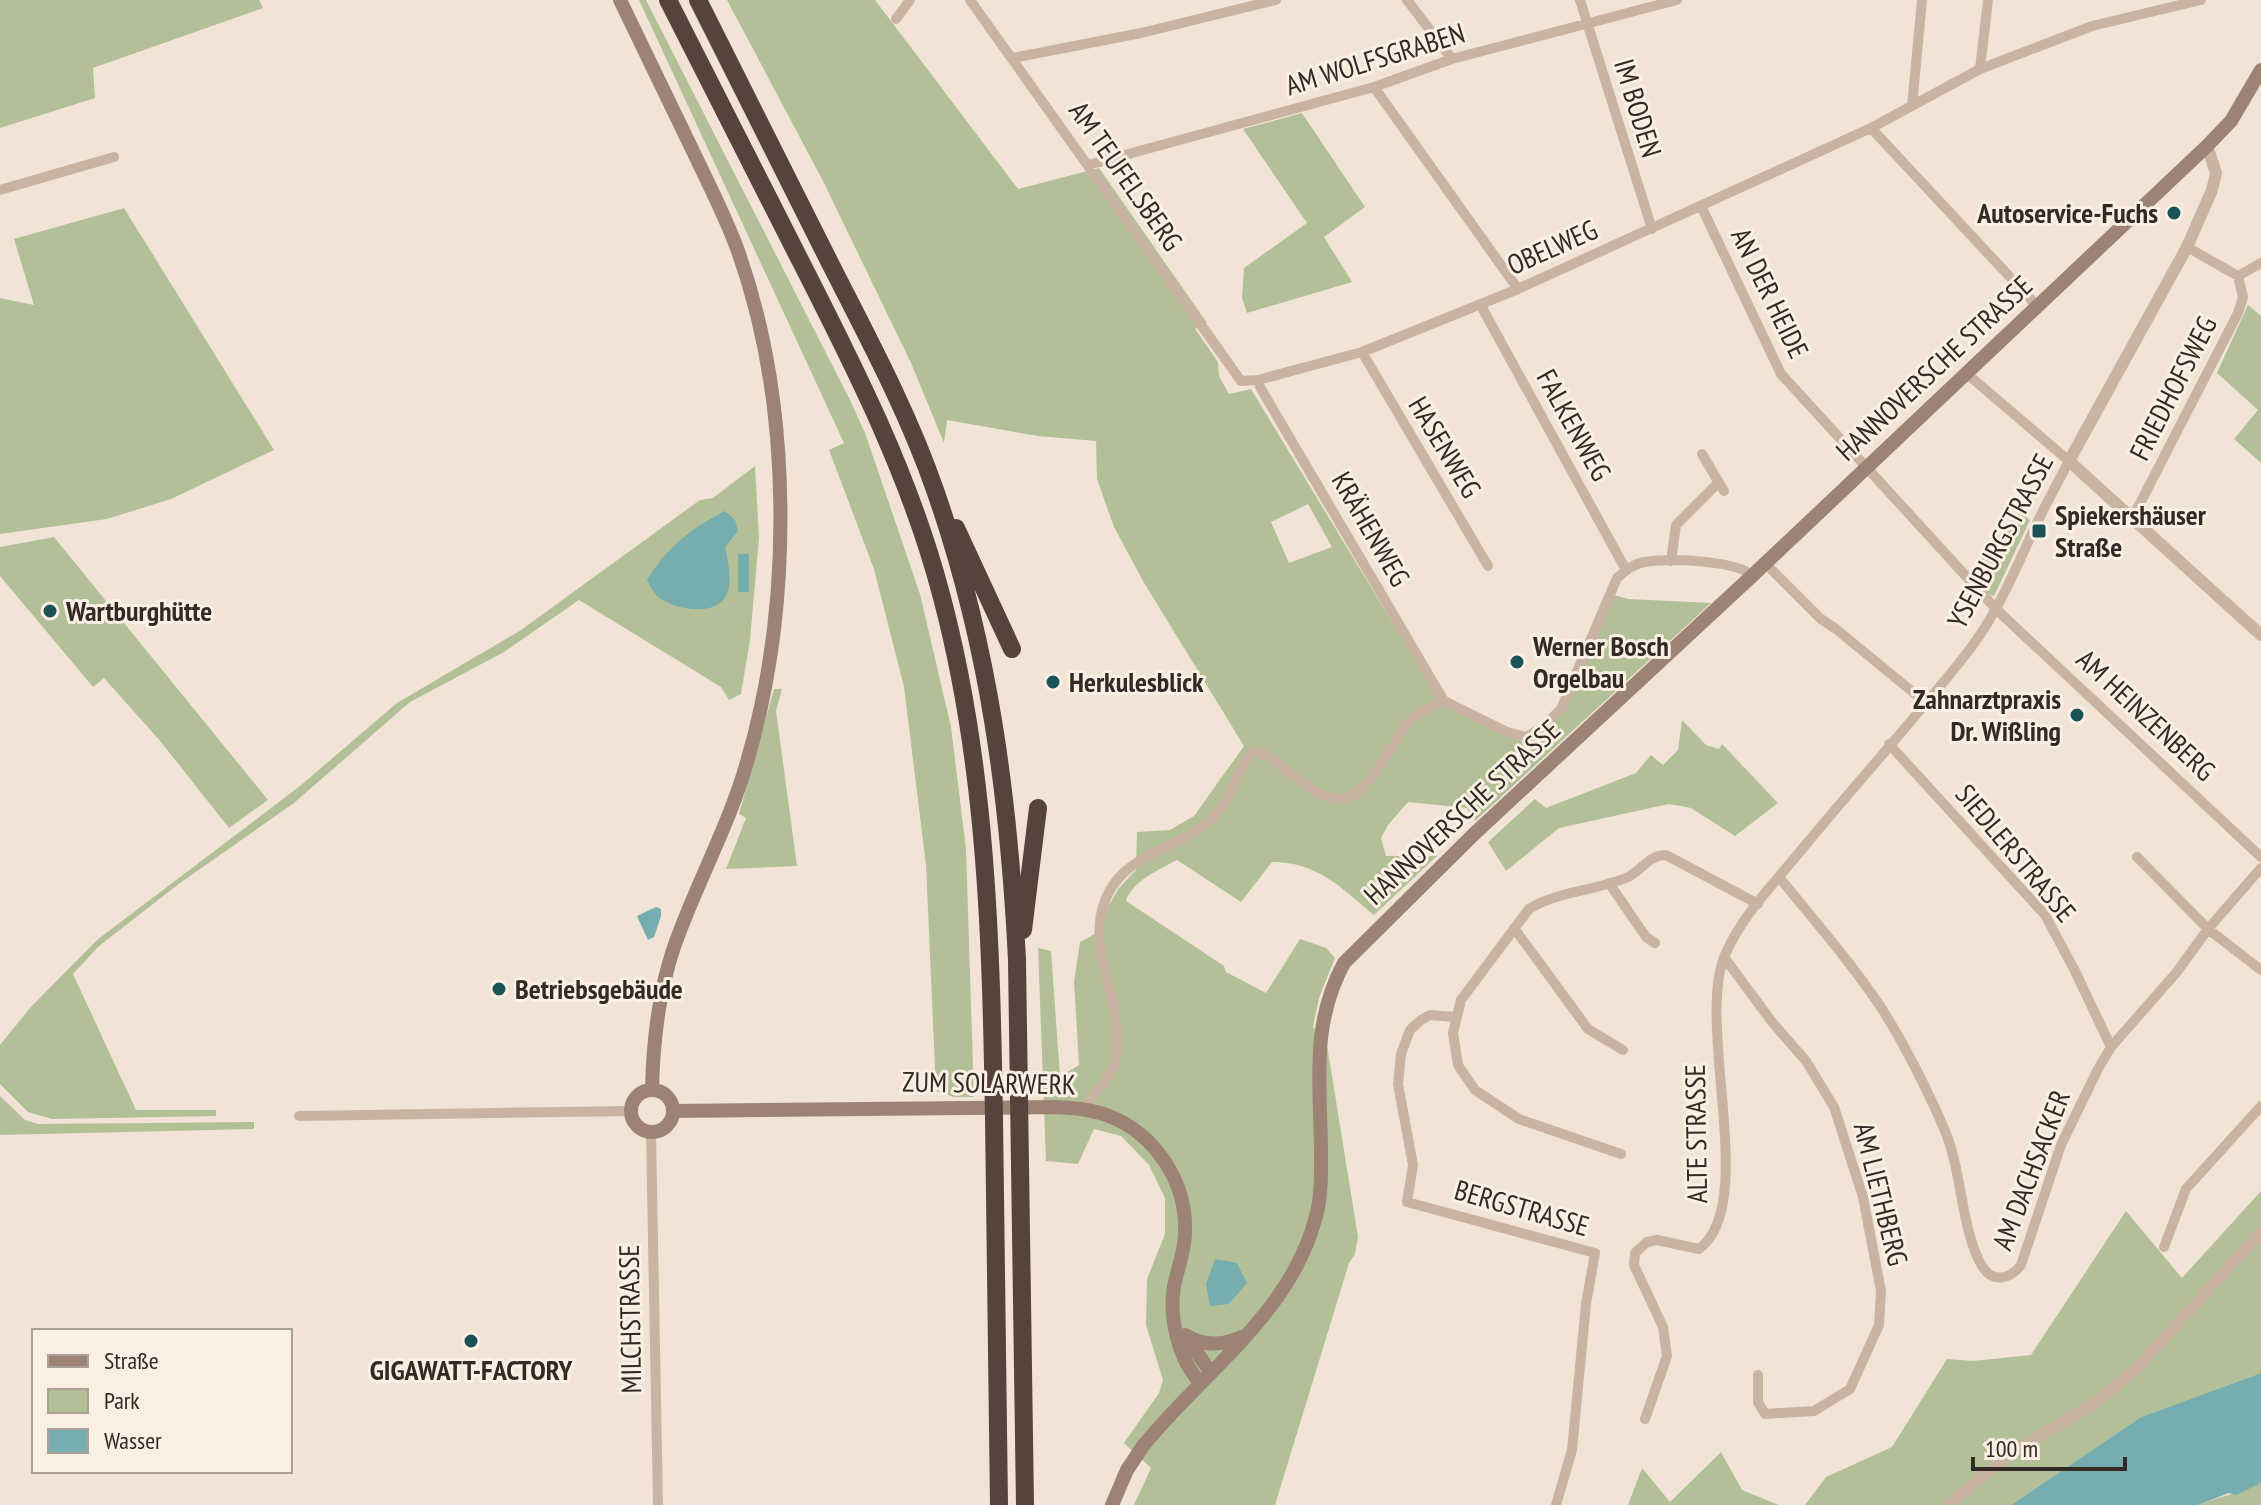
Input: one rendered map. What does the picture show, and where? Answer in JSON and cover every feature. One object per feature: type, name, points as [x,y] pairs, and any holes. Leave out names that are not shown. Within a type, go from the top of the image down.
[{"type":"highway","points":[[668,0],[885,432],[911,497],[936,578],[962,683],[981,810],[991,962],[999,1505]]},
{"type":"highway","points":[[698,0],[875,351],[935,488],[971,556],[1012,649]]},
{"type":"highway","points":[[935,488],[966,587],[987,679],[999,746],[1007,826],[1017,960],[1025,1505]]},
{"type":"highway","points":[[1017,960],[1026,914],[1038,808]]},
{"type":"main road","points":[[620,0],[721,210],[747,278],[761,329],[771,389],[780,525],[776,619],[761,711],[729,816],[673,950],[654,1050],[652,1090]]},
{"type":"main road","name":"HANNOVERSCHE STRASSE","points":[[1112,1505],[1135,1456],[1251,1329],[1285,1286],[1302,1254],[1316,1220],[1321,1188],[1321,1028],[1332,986],[1344,963],[1473,835],[2207,146],[2231,121],[2261,70]]},
{"type":"main road","points":[[652,1090],[667,1096],[673,1111],[668,1126],[651,1133],[635,1125],[630,1111],[636,1096],[652,1090]]},
{"type":"main road","name":"ZUM SOLARWERK","points":[[673,1111],[1054,1107],[1084,1109],[1107,1115],[1138,1133],[1156,1150],[1175,1179],[1185,1222],[1184,1246],[1173,1294],[1184,1358],[1206,1378]]},
{"type":"main road","points":[[1180,1330],[1207,1344],[1238,1339],[1251,1329]]},
{"type":"street","points":[[896,19],[910,0]]},
{"type":"street","name":"AM TEUFELSBERG","points":[[970,0],[1241,381]]},
{"type":"street","points":[[1013,58],[1141,33],[1276,0]]},
{"type":"street","points":[[1407,0],[1452,59]]},
{"type":"street","name":"IM BODEN","points":[[1580,0],[1652,229]]},
{"type":"street","name":"AM WOLFSGRABEN","points":[[1088,165],[1374,87],[1452,59],[1677,0]]},
{"type":"street","points":[[1912,106],[1922,0]]},
{"type":"street","points":[[1980,69],[1988,0]]},
{"type":"street","name":"OBELWEG","points":[[1241,381],[1258,380],[1362,352],[1518,289],[1652,229],[1871,128],[1980,69],[2092,26],[2201,0]]},
{"type":"street","points":[[1374,87],[1518,289]]},
{"type":"street","points":[[1871,128],[2037,306]]},
{"type":"street","name":"YSENBURGSTRASSE","points":[[1724,957],[1741,925],[1965,656],[1997,610],[2037,522],[2187,247],[2215,183],[2214,164],[2207,146]]},
{"type":"street","points":[[0,190],[114,157]]},
{"type":"street","name":"AN DER HEIDE","points":[[1701,206],[1781,374],[1997,610]]},
{"type":"street","points":[[2187,247],[2238,276],[2261,263]]},
{"type":"street","name":"FRIEDHOFSWEG","points":[[2132,519],[2238,313],[2243,297],[2238,276]]},
{"type":"street","name":"FALKENWEG","points":[[1480,304],[1626,570]]},
{"type":"street","name":"HASENWEG","points":[[1362,352],[1488,566]]},
{"type":"street","points":[[1966,373],[2069,461],[2261,635]]},
{"type":"street","name":"KRÄHENWEG","points":[[1258,380],[1444,701]]},
{"type":"street","points":[[1671,561],[1676,525],[1721,487],[1702,454]]},
{"type":"street","points":[[1084,1109],[1110,1073],[1119,1044],[1101,954],[1099,926],[1103,903],[1136,862],[1201,827],[1220,811],[1242,765],[1255,752],[1274,760],[1327,797],[1349,797],[1366,785],[1393,743],[1416,716],[1444,701],[1507,732],[1526,737],[1543,727],[1561,709],[1617,578],[1626,570],[1642,563],[1671,561],[1733,565],[1753,575]]},
{"type":"street","points":[[1765,563],[1821,619],[1925,702]]},
{"type":"street","name":"AM HEINZENBERG","points":[[1997,610],[2261,857]]},
{"type":"street","name":"SIEDLERSTRASSE","points":[[1889,744],[2045,915],[2111,1047]]},
{"type":"street","points":[[1621,1154],[1519,1119],[1475,1090],[1458,1065],[1453,1033],[1461,1000],[1529,909],[1543,900],[1629,876],[1658,855],[1666,855],[1758,904]]},
{"type":"street","points":[[2137,857],[2208,929],[2261,970]]},
{"type":"street","name":"AM DACHSACKER","points":[[1779,877],[1882,1008],[1947,1134],[1974,1246],[1983,1268],[1994,1278],[2005,1278],[2013,1275],[2021,1265],[2068,1127],[2111,1047],[2261,868]]},
{"type":"street","points":[[1609,883],[1646,937],[1655,943]]},
{"type":"street","points":[[1514,928],[1588,1029],[1623,1050]]},
{"type":"street","name":"AM LIETHBERG","points":[[1724,957],[1772,1022],[1806,1061],[1834,1107],[1863,1197],[1881,1291],[1879,1325],[1850,1389],[1814,1411],[1765,1414],[1758,1402],[1758,1375]]},
{"type":"street","name":"ALTE STRASSE","points":[[1645,1419],[1667,1356],[1663,1327],[1634,1265],[1635,1253],[1647,1242],[1657,1240],[1699,1249],[1709,1241],[1722,1212],[1724,1137],[1718,987],[1724,957]]},
{"type":"street","name":"BERGSTRASSE","points":[[1455,1017],[1430,1015],[1421,1020],[1410,1030],[1401,1054],[1398,1084],[1413,1165],[1407,1202],[1595,1253],[1586,1304],[1572,1450],[1556,1505]]},
{"type":"street","points":[[299,1116],[630,1111]]},
{"type":"street","points":[[2164,1247],[2186,1189],[2259,1114]]},
{"type":"street","name":"MILCHSTRASSE","points":[[651,1133],[658,1505]]},
{"type":"street","points":[[1949,1505],[2006,1456],[2095,1403],[2139,1366],[2261,1232]]},
{"type":"green space","points":[[0,0],[259,0],[263,8],[93,68],[95,98],[0,128]]},
{"type":"green space","points":[[639,0],[646,0],[851,402],[865,433],[920,594],[951,727],[966,849],[974,1097],[954,1097],[936,1091],[926,865],[904,687],[874,569],[829,450],[844,443]]},
{"type":"green space","points":[[727,0],[875,0],[1018,189],[1099,168],[1207,323],[1195,329],[1218,362],[1219,376],[1229,394],[1251,389],[1432,688],[1525,742],[1544,732],[1563,712],[1614,595],[1628,599],[1711,603],[1475,821],[1467,808],[1408,802],[1381,838],[1386,856],[1437,856],[1374,915],[1328,878],[1303,866],[1288,863],[1272,862],[1241,902],[1177,860],[1147,877],[1129,894],[1126,901],[1224,966],[1226,972],[1266,993],[1300,939],[1326,948],[1335,958],[1319,998],[1313,1027],[1327,1045],[1358,1237],[1275,1505],[1134,1505],[1151,1468],[1124,1443],[1159,1393],[1163,1380],[1146,1325],[1147,1279],[1165,1234],[1165,1198],[1149,1165],[1121,1136],[1094,1129],[1078,1164],[1046,1161],[1038,948],[1051,951],[1060,1076],[1079,1065],[1074,982],[1080,942],[1102,930],[1108,907],[1119,888],[1136,870],[1137,832],[1170,830],[1194,816],[1244,746],[1143,581],[1114,527],[1097,479],[1096,441],[1038,436],[947,420],[944,443],[911,363],[823,181]],"holes":[[[1308,504],[1332,547],[1289,563],[1271,522]]]},
{"type":"green space","points":[[1302,113],[1365,207],[1324,237],[1352,282],[1247,313],[1242,298],[1244,268],[1307,223],[1243,129]]},
{"type":"green space","points":[[124,208],[274,450],[171,499],[107,519],[0,534],[0,298],[34,305],[14,239]]},
{"type":"green space","points":[[2248,305],[2261,316],[2261,463],[2234,439],[2258,410],[2217,373]]},
{"type":"green space","points":[[755,466],[759,538],[750,640],[741,694],[729,700],[721,687],[579,600],[504,652],[410,702],[294,803],[180,883],[99,946],[73,974],[136,1110],[216,1110],[216,1116],[52,1119],[28,1112],[0,1084],[0,1045],[30,1008],[97,940],[300,786],[397,703],[521,630],[700,500],[713,498]],"holes":[[[738,554],[749,554],[749,592],[738,592]]]},
{"type":"green space","points":[[2019,512],[2030,520],[1994,596],[1985,592],[1968,574]]},
{"type":"green space","points":[[54,537],[268,800],[229,828],[161,742],[104,678],[93,687],[0,576],[0,547]]},
{"type":"green space","points":[[774,689],[782,689],[776,711],[797,866],[726,869],[746,818],[739,814]]},
{"type":"green space","points":[[1682,720],[1706,745],[1719,749],[1722,744],[1778,803],[1735,836],[1691,808],[1669,804],[1559,828],[1506,871],[1488,842],[1535,799],[1546,808],[1636,773],[1651,755],[1663,765],[1678,750]]},
{"type":"green space","points":[[0,1096],[25,1120],[38,1124],[254,1122],[254,1129],[0,1135]]},
{"type":"green space","points":[[2261,1191],[2261,1373],[2141,1417],[2011,1505],[1805,1505],[1826,1477],[1892,1447],[1947,1359],[1973,1361],[2031,1355],[2126,1211],[2182,1278]]},
{"type":"green space","points":[[1721,1452],[1742,1490],[1779,1505],[1628,1505],[1642,1468],[1670,1502]]},
{"type":"green space","points":[[2261,1483],[2261,1505],[2198,1505],[2245,1489]]},
{"type":"water","points":[[725,511],[735,520],[738,531],[725,547],[730,579],[726,596],[712,607],[693,609],[673,605],[657,596],[647,580],[663,558],[701,524]]},
{"type":"water","points":[[738,554],[749,554],[749,592],[738,592]]},
{"type":"water","points":[[656,907],[661,909],[661,916],[654,937],[648,940],[637,916]]},
{"type":"water","points":[[1215,1259],[1237,1263],[1247,1283],[1229,1304],[1210,1306],[1206,1284]]},
{"type":"water","points":[[2261,1373],[2261,1483],[2236,1495],[2229,1493],[2198,1505],[2011,1505],[2141,1417]]},
{"type":"place","name":"Autoservice-Fuchs","points":[[2174,213]]},
{"type":"place","name":"Spiekershäuser Straße","points":[[2039,531]]},
{"type":"place","name":"Wartburghütte","points":[[50,611]]},
{"type":"place","name":"Werner Bosch Orgelbau","points":[[1517,662]]},
{"type":"place","name":"Herkulesblick","points":[[1053,682]]},
{"type":"place","name":"Zahnarztpraxis Dr. Wißling","points":[[2077,715]]},
{"type":"place","name":"Betriebsgebäude","points":[[499,989]]},
{"type":"place","name":"GIGAWATT-FACTORY","points":[[471,1341]]}]
